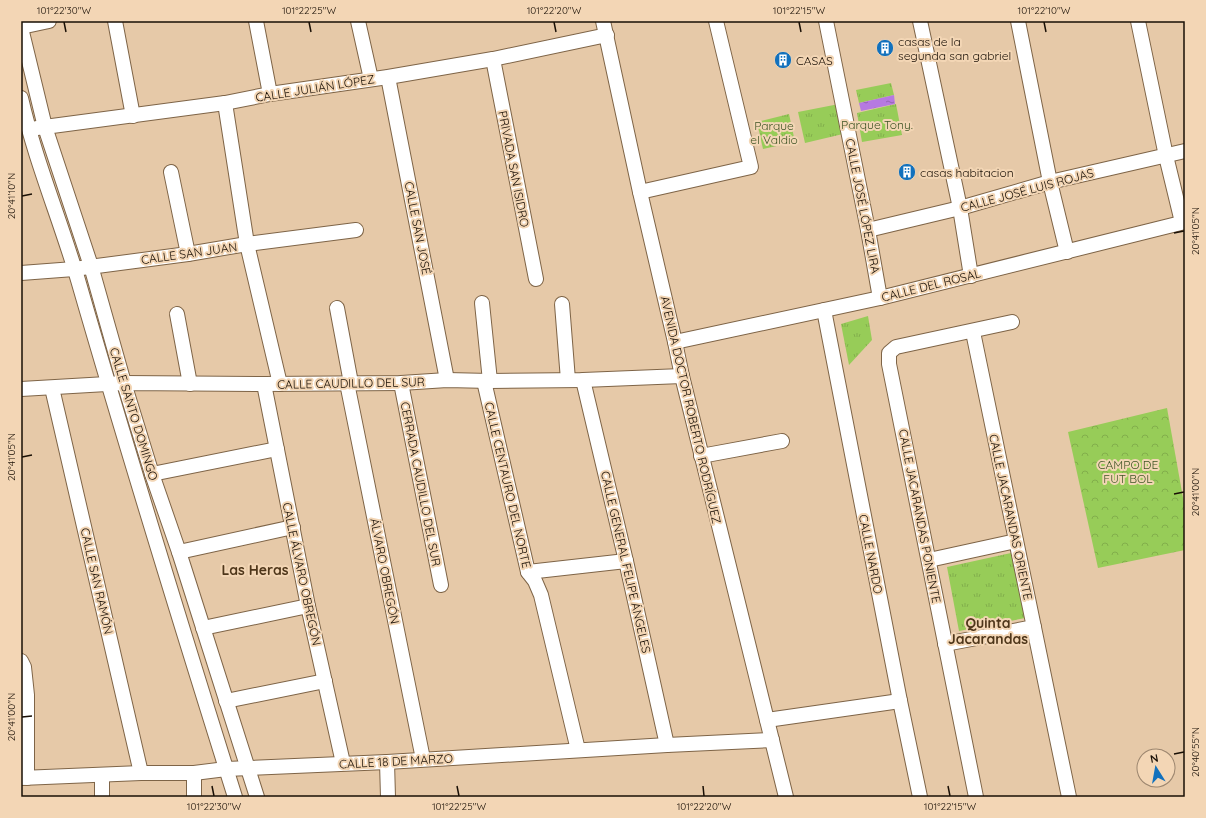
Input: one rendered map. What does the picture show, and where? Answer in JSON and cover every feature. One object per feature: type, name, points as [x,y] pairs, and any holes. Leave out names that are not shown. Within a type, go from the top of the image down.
[{"type":"street","points":[[21,28],[49,21]]},
{"type":"street","points":[[115,21],[133,116]]},
{"type":"street","points":[[256,21],[270,94]]},
{"type":"street","points":[[358,21],[371,79]]},
{"type":"street","name":"AVENIDA DOCTOR ROBERTO RODRÍGUEZ","points":[[603,21],[682,376],[786,797]]},
{"type":"street","points":[[640,192],[751,167],[716,21]]},
{"type":"street","name":"CALLE JOSÉ LÓPEZ LIRA","points":[[826,21],[868,230],[880,298]]},
{"type":"street","points":[[920,21],[960,208],[971,276]]},
{"type":"street","points":[[1018,21],[1050,182],[1067,252]]},
{"type":"street","points":[[1138,21],[1166,156],[1184,222]]},
{"type":"street","name":"CALLE SANTO DOMINGO","points":[[21,28],[45,127],[91,266],[124,383],[152,474],[179,552],[257,797]]},
{"type":"street","name":"CALLE JULIÁN LÓPEZ","points":[[25,130],[225,103],[270,94],[493,59],[607,35]]},
{"type":"street","name":"PRIVADA SAN ISIDRO","points":[[493,59],[536,279]]},
{"type":"street","name":"CALLE SAN JOSÉ","points":[[388,76],[447,380]]},
{"type":"street","name":"CALLE SANTO DOMINGO","points":[[21,98],[25,130],[74,269],[235,797]]},
{"type":"street","points":[[225,103],[247,244],[280,384]]},
{"type":"street","name":"CALLE JOSÉ LUIS ROJAS","points":[[868,230],[960,208],[1050,182],[1185,151]]},
{"type":"street","points":[[170,172],[188,254]]},
{"type":"street","name":"CALLE DEL ROSAL","points":[[675,342],[880,298],[1184,222]]},
{"type":"street","name":"CALLE SAN JUAN","points":[[21,273],[74,269],[356,230]]},
{"type":"street","name":"CALLE CENTAURO DEL NORTE","points":[[482,303],[487,381],[528,572],[535,581],[541,595],[578,750]]},
{"type":"street","points":[[562,304],[568,380]]},
{"type":"street","name":"ÁLVARO OBREGÓN","points":[[338,308],[349,383],[423,759]]},
{"type":"street","name":"CALLE NARDO","points":[[824,310],[920,797]]},
{"type":"street","points":[[177,314],[190,384]]},
{"type":"street","points":[[973,332],[1012,322]]},
{"type":"street","name":"CALLE JACARANDAS PONIENTE","points":[[973,332],[896,347],[889,353],[889,364],[976,797]]},
{"type":"street","name":"CALLE JACARANDAS ORIENTE","points":[[973,332],[1069,797]]},
{"type":"street","name":"CALLE CAUDILLO DEL SUR","points":[[21,389],[124,383],[400,383],[447,380],[583,380],[682,376]]},
{"type":"street","name":"CALLE GENERAL FELIPE ÁNGELES","points":[[583,380],[626,560],[667,745]]},
{"type":"street","name":"CERRADA CAUDILLO DEL SUR","points":[[400,383],[441,585]]},
{"type":"street","name":"CALLE ÁLVARO OBREGÓN","points":[[264,384],[308,606],[343,763]]},
{"type":"street","name":"CALLE SAN RAMÓN","points":[[52,388],[141,773]]},
{"type":"street","points":[[701,456],[782,440]]},
{"type":"street","points":[[152,474],[278,449]]},
{"type":"street","points":[[179,552],[293,527]]},
{"type":"street","points":[[929,560],[1016,541]]},
{"type":"street","points":[[528,572],[626,560]]},
{"type":"street","points":[[203,628],[308,606]]},
{"type":"street","points":[[946,644],[1034,627]]},
{"type":"street","points":[[21,661],[24,667],[27,695],[24,778]]},
{"type":"street","points":[[226,701],[325,681]]},
{"type":"street","points":[[767,720],[900,701]]},
{"type":"street","name":"CALLE 18 DE MARZO","points":[[24,778],[141,773],[194,773],[226,769],[387,762],[772,740]]},
{"type":"street","points":[[387,762],[388,797]]},
{"type":"street","points":[[194,773],[194,797]]},
{"type":"street","points":[[102,775],[102,797]]},
{"type":"green space","points":[[891,83],[894,95],[859,103],[856,90]]},
{"type":"green space","points":[[839,104],[843,134],[805,143],[798,112]]},
{"type":"green space","name":"Parque Tony.","points":[[896,104],[902,135],[862,142],[857,113]]},
{"type":"green space","name":"Parque el Valdio","points":[[789,114],[795,142],[763,149],[757,122]]},
{"type":"green space","points":[[868,316],[872,340],[849,365],[841,324]]},
{"type":"green space","name":"CAMPO DE FUT BOL","points":[[1167,408],[1185,509],[1185,550],[1098,568],[1068,432]]},
{"type":"green space","points":[[1011,553],[1025,618],[959,631],[947,567]]},
{"type":"water","points":[[894,95],[895,104],[861,111],[859,103]]},
{"type":"place","name":"casas de la segunda san gabriel","points":[[885,48]]},
{"type":"place","name":"CASAS","points":[[783,60]]},
{"type":"place","name":"casas habitacion","points":[[907,172]]},
{"type":"district","name":"Las Heras","points":[[255,570]]},
{"type":"district","name":"Quinta Jacarandas","points":[[988,632]]}]
